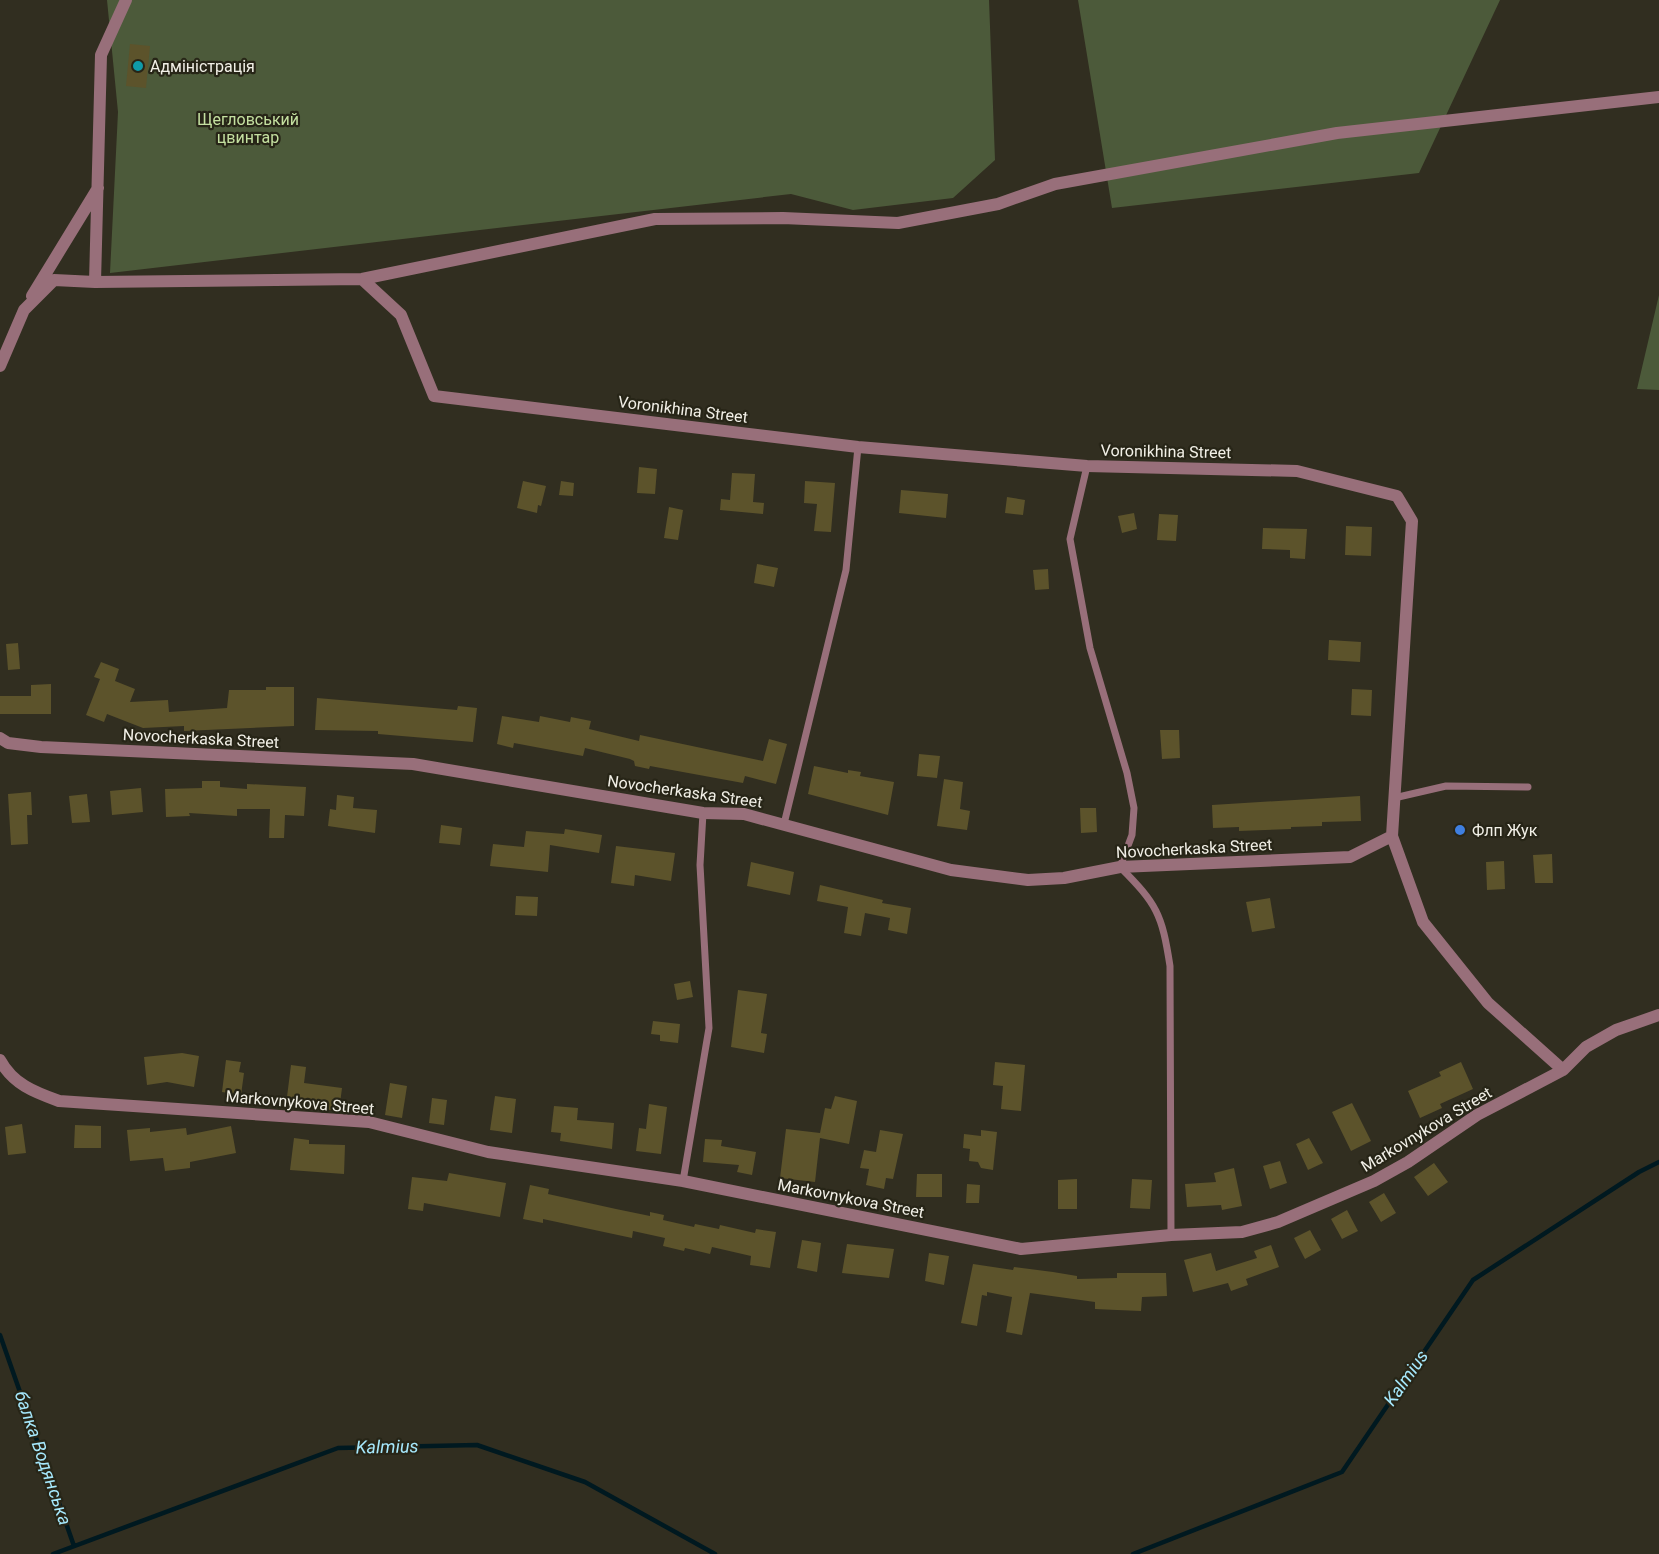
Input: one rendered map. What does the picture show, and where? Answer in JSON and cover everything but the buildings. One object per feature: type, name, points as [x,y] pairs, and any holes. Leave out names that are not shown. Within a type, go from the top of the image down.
[{"type":"street","points":[[94,282],[101,55],[126,0]]},
{"type":"street","points":[[24,310],[54,280],[94,282],[362,279],[655,219],[783,218],[898,223],[998,204],[1054,184],[1337,133],[1659,97]]},
{"type":"street","points":[[0,366],[24,310],[98,187]]},
{"type":"street","name":"Voronikhina Street","points":[[362,279],[401,315],[434,396],[858,447],[1087,466],[1297,471],[1397,496],[1412,521],[1392,836],[1423,922],[1488,1003],[1563,1070]]},
{"type":"street","name":"Novocherkaska Street","points":[[0,738],[8,743],[41,747],[413,764],[703,813],[744,814],[951,870],[1002,878],[1064,878],[1120,867],[1350,857],[1392,836]]},
{"type":"street","name":"Markovnykova Street","points":[[0,1060],[7,1074],[29,1090],[59,1101],[369,1122],[488,1152],[683,1181],[1021,1249],[1171,1234],[1242,1232],[1278,1222],[1337,1198],[1408,1162],[1500,1101],[1523,1093],[1563,1070],[1586,1047],[1616,1030],[1659,1015]]},
{"type":"lane","points":[[784,824],[846,570],[858,447]]},
{"type":"lane","points":[[1087,466],[1070,539],[1089,648],[1127,772],[1134,808],[1132,835],[1120,867],[1152,900],[1165,936],[1170,966],[1171,1234]]},
{"type":"lane","points":[[1394,798],[1446,786],[1528,788]]},
{"type":"lane","points":[[683,1181],[709,1028],[700,865],[703,813]]},
{"type":"green space","name":"Щегловський цвинтар","points":[[107,0],[989,0],[995,160],[953,198],[853,210],[791,194],[110,273],[118,112]]},
{"type":"green space","points":[[1078,0],[1500,0],[1419,173],[1112,208]]},
{"type":"green space","points":[[1659,295],[1659,390],[1637,389]]},
{"type":"waterway","name":"Kalmius","points":[[1133,1554],[1342,1472],[1473,1280],[1639,1172],[1659,1162]]},
{"type":"waterway","name":"балка Водянська","points":[[0,1335],[74,1546]]},
{"type":"waterway","name":"Kalmius","points":[[53,1554],[338,1448],[477,1445],[585,1482],[715,1554]]},
{"type":"place","name":"Адміністрація","points":[[138,66]]},
{"type":"place","name":"Флп Жук","points":[[1460,830]]}]
